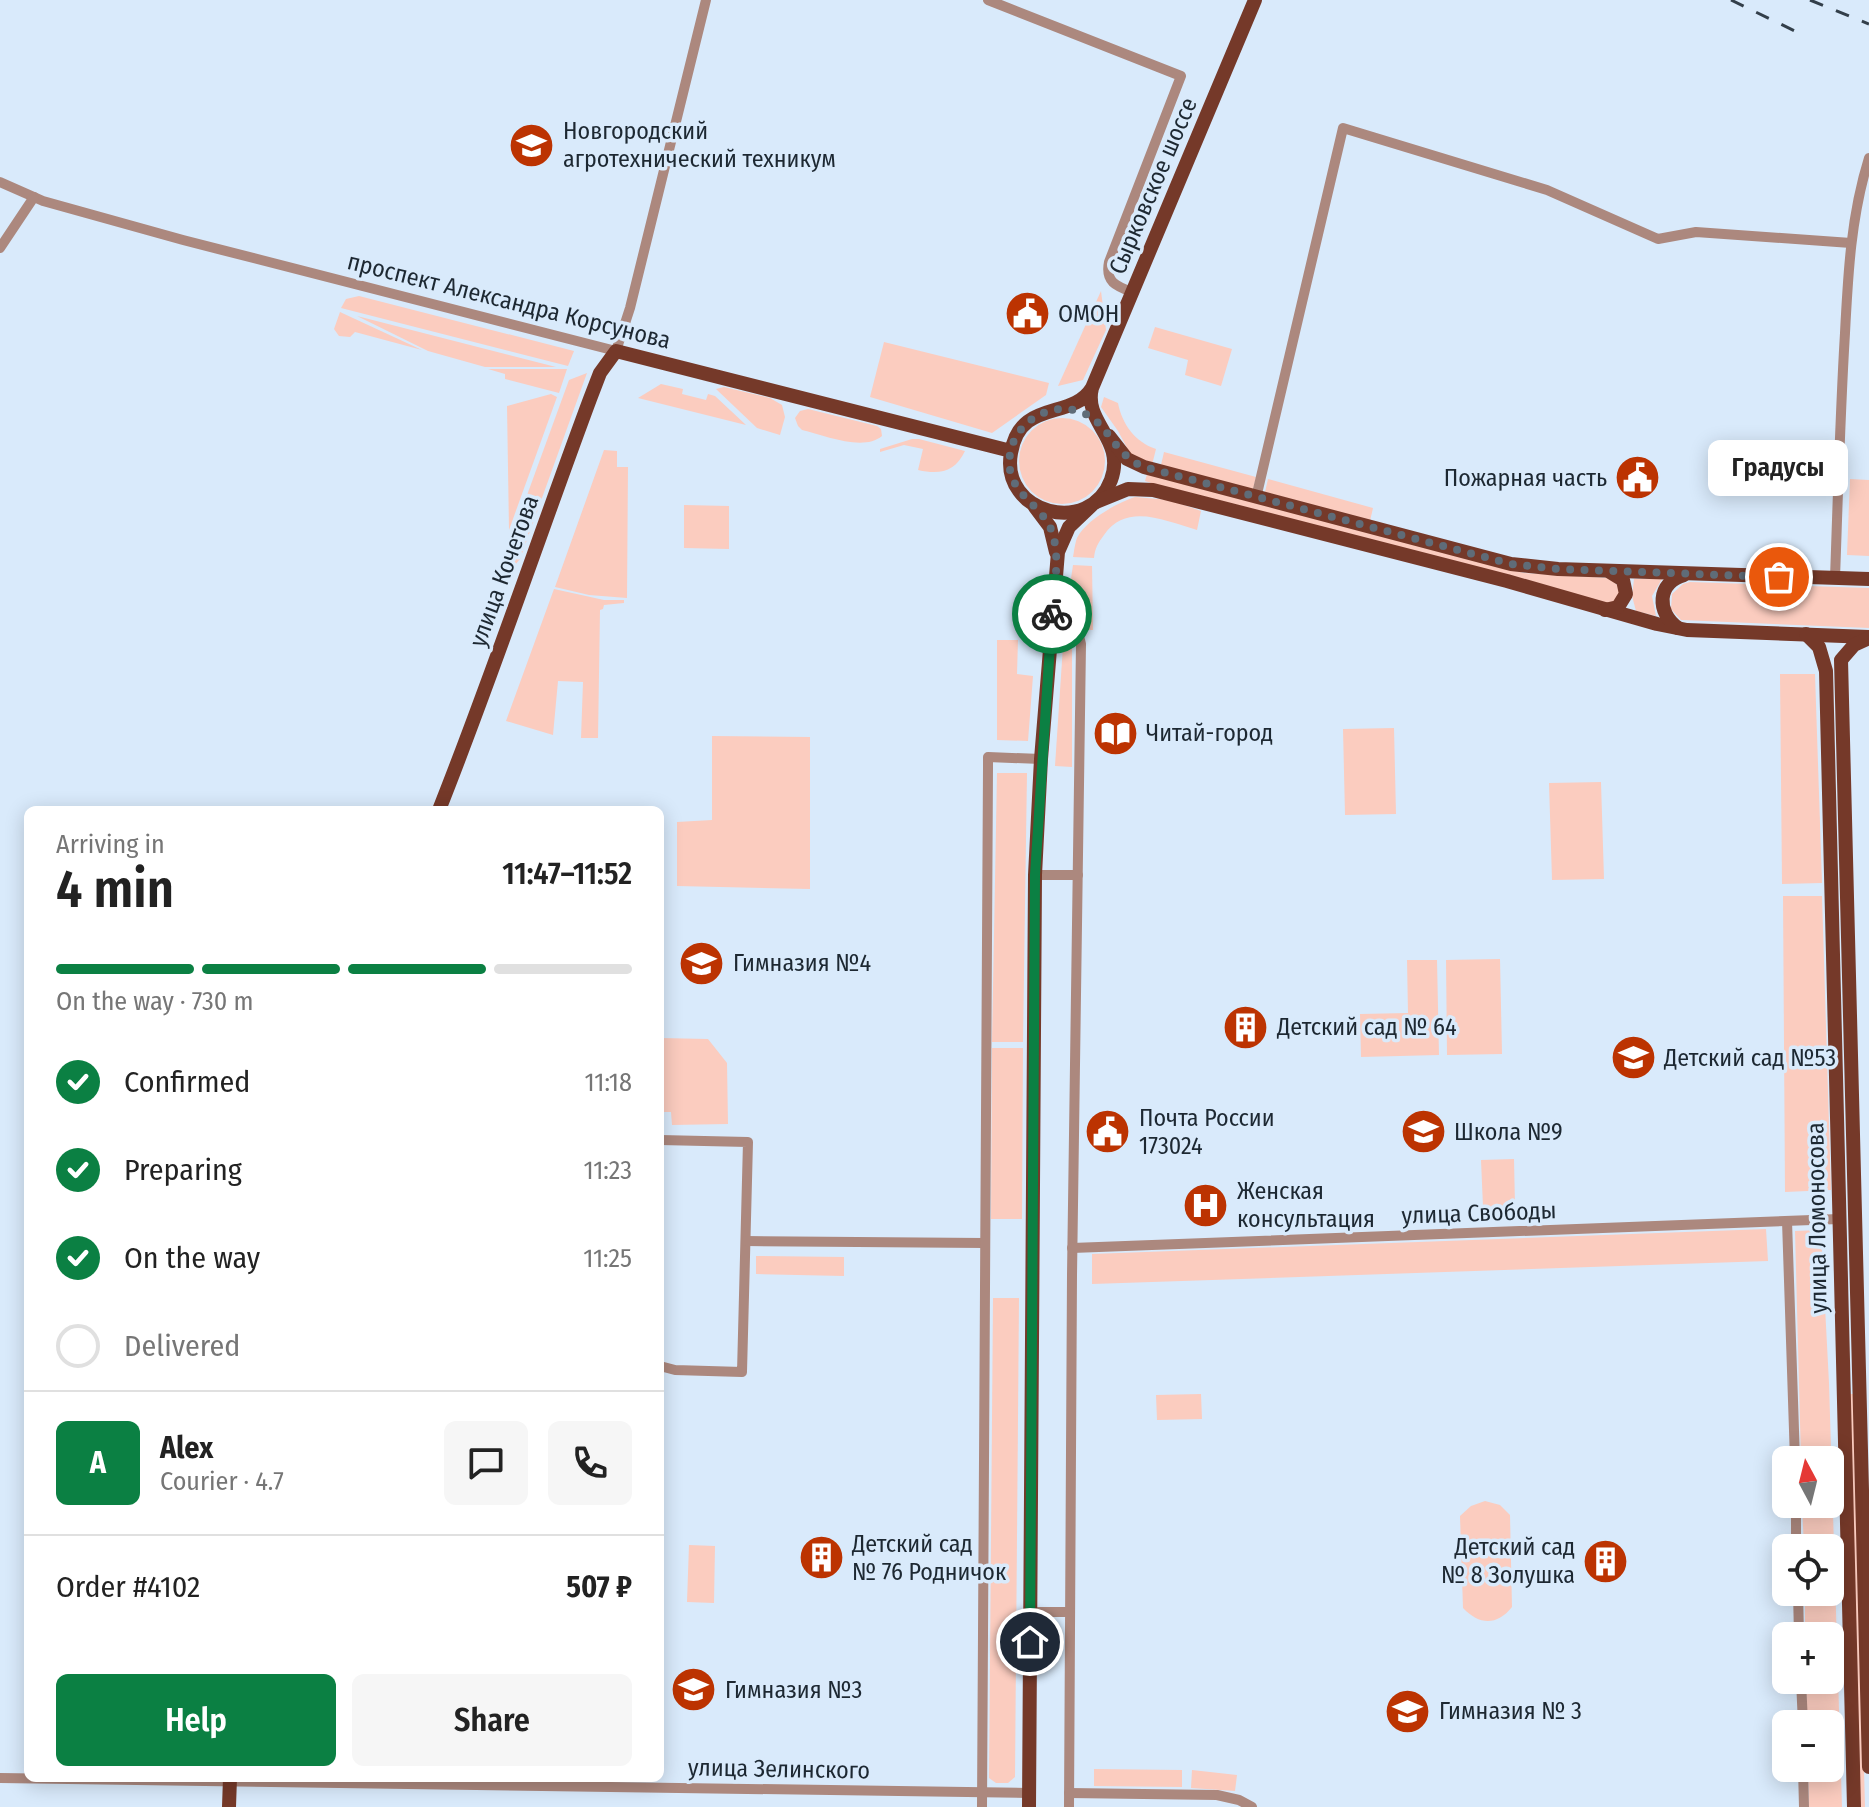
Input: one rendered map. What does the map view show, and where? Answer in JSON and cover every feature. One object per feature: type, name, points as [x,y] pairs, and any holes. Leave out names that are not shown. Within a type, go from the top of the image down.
[{"type":"main road","name":"Сырковское шоссе","points":[[1092,388],[1255,0]]},
{"type":"main road","name":"проспект Александра Корсунова","points":[[616,351],[1011,451]]},
{"type":"main road","name":"улица Кочетова","points":[[441,806],[476,719],[526,572],[600,373],[616,351]]},
{"type":"main road","points":[[1092,388],[1092,409],[1121,453],[1138,465],[1511,564],[1689,574],[1869,579]]},
{"type":"main road","points":[[1056,562],[1050,527],[1013,479],[1011,451],[1023,426],[1047,411],[1081,400],[1092,388]]},
{"type":"main road","points":[[1029,1800],[1035,875],[1041,759],[1056,562],[1069,527],[1109,486],[1115,466],[1113,446],[1106,432],[1087,415],[1077,411],[1047,411]]},
{"type":"main road","points":[[1029,502],[1045,511],[1064,514],[1128,489],[1153,490],[1682,629],[1869,637]]},
{"type":"main road","points":[[1601,570],[1618,576],[1626,587],[1623,601],[1618,607],[1604,610]]},
{"type":"main road","points":[[1682,629],[1669,621],[1661,601],[1670,581],[1689,574]]},
{"type":"main road","points":[[1806,634],[1819,647],[1825,661],[1832,655],[1841,660],[1854,645],[1869,637]]},
{"type":"main road","name":"улица Ломоносова","points":[[1841,660],[1859,1383],[1867,1575],[1869,1767]]},
{"type":"main road","name":"улица Ломоносова","points":[[1825,661],[1854,1807]]},
{"type":"main road","points":[[1836,1092],[1852,1092]]},
{"type":"main road","points":[[1844,1383],[1859,1383]]},
{"type":"main road","points":[[229,1807],[230,1782]]},
{"type":"street","points":[[616,351],[630,308],[706,0]]},
{"type":"street","points":[[988,0],[1181,76],[1109,262],[1111,282],[1132,292]]},
{"type":"street","points":[[1256,498],[1343,128],[1547,190],[1658,239],[1672,239],[1696,232],[1851,243]]},
{"type":"street","points":[[1835,578],[1851,243],[1858,191],[1869,158]]},
{"type":"street","name":"проспект Александра Корсунова","points":[[0,182],[34,197],[218,249],[616,351]]},
{"type":"street","points":[[0,248],[34,197]]},
{"type":"street","points":[[1054,592],[1078,632],[1081,644],[1072,1248],[1069,1807]]},
{"type":"street","points":[[982,1807],[988,757],[1041,759]]},
{"type":"street","points":[[1035,875],[1078,875]]},
{"type":"street","points":[[664,1140],[748,1142],[742,1372],[664,1367]]},
{"type":"street","name":"улица Свободы","points":[[1072,1248],[1839,1219]]},
{"type":"street","points":[[1787,1221],[1795,1446]]},
{"type":"street","points":[[746,1241],[984,1243]]},
{"type":"street","points":[[1030,1612],[1070,1612]]},
{"type":"street","name":"улица Зелинского","points":[[0,1778],[24,1778]]},
{"type":"street","name":"улица Зелинского","points":[[346,1782],[982,1793],[1029,1800]]},
{"type":"street","points":[[1803,1782],[1804,1807]]},
{"type":"street","points":[[1069,1793],[1217,1795],[1239,1800],[1252,1807]]},
{"type":"shaded area","points":[[1101,291],[1106,330],[1083,380],[1058,386]]},
{"type":"shaded area","points":[[359,296],[574,351],[568,366],[341,308],[346,299]]},
{"type":"shaded area","points":[[340,312],[422,350],[355,332],[350,337],[339,336],[334,329]]},
{"type":"shaded area","points":[[357,316],[556,367],[485,367],[428,351]]},
{"type":"shaded area","points":[[1155,327],[1232,349],[1221,386],[1185,375],[1188,360],[1148,348]]},
{"type":"shaded area","points":[[884,342],[1049,383],[1046,395],[992,433],[870,397]]},
{"type":"shaded area","points":[[488,369],[567,369],[559,393],[505,379],[505,374]]},
{"type":"shaded area","points":[[587,373],[520,559],[515,565],[505,563],[503,561],[569,380]]},
{"type":"shaded area","points":[[661,384],[683,389],[682,394],[706,400],[708,394],[715,396],[746,425],[638,398]]},
{"type":"shaded area","points":[[724,387],[770,398],[782,405],[785,417],[780,435],[757,428],[716,389]]},
{"type":"shaded area","points":[[551,394],[557,397],[509,530],[507,406]]},
{"type":"shaded area","points":[[1104,397],[1118,403],[1126,425],[1136,437],[1156,449],[1152,465],[1132,457],[1101,407]]},
{"type":"shaded area","points":[[808,409],[877,426],[882,436],[865,443],[802,430],[795,418],[800,411]]},
{"type":"shaded area","points":[[1062,418],[1078,422],[1092,431],[1101,445],[1105,461],[1101,477],[1092,491],[1078,500],[1062,504],[1046,500],[1032,491],[1023,477],[1019,461],[1023,445],[1032,431],[1046,422]]},
{"type":"shaded area","points":[[912,439],[965,451],[952,468],[933,472],[918,470],[923,449],[904,445],[880,452],[880,449]]},
{"type":"shaded area","points":[[604,450],[617,451],[617,467],[628,467],[627,598],[589,595],[555,587]]},
{"type":"shaded area","points":[[1164,452],[1256,477],[1253,490],[1161,465]]},
{"type":"shaded area","points":[[1147,474],[1524,573],[1610,578],[1620,588],[1619,598],[1610,604],[1154,484],[1145,481]]},
{"type":"shaded area","points":[[1268,479],[1373,508],[1370,521],[1265,492]]},
{"type":"shaded area","points":[[1850,479],[1869,480],[1869,556],[1847,555]]},
{"type":"shaded area","points":[[1135,497],[1170,500],[1201,511],[1197,530],[1147,517],[1124,519],[1104,535],[1094,558],[1073,557],[1077,538],[1087,525],[1111,508]]},
{"type":"shaded area","points":[[684,505],[729,506],[729,549],[684,548]]},
{"type":"shaded area","points":[[1073,565],[1092,566],[1093,630],[1083,630],[1068,599]]},
{"type":"shaded area","points":[[1634,579],[1662,579],[1652,596],[1656,616],[1636,611],[1632,596]]},
{"type":"shaded area","points":[[1690,582],[1869,588],[1869,628],[1681,620],[1671,609],[1672,594]]},
{"type":"shaded area","points":[[554,589],[604,600],[624,600],[624,603],[604,605],[600,610],[598,738],[581,738],[583,682],[558,681],[553,735],[506,721]]},
{"type":"shaded area","points":[[1064,631],[1072,644],[1072,767],[1055,766]]},
{"type":"shaded area","points":[[997,640],[1018,640],[1017,674],[1033,676],[1028,741],[997,740]]},
{"type":"shaded area","points":[[1780,674],[1815,674],[1822,883],[1782,884]]},
{"type":"shaded area","points":[[1394,728],[1396,814],[1345,815],[1343,729]]},
{"type":"shaded area","points":[[712,736],[810,737],[810,889],[677,886],[677,822],[712,820]]},
{"type":"shaded area","points":[[997,773],[1027,773],[1023,1042],[992,1042]]},
{"type":"shaded area","points":[[1601,782],[1604,879],[1552,880],[1549,783]]},
{"type":"shaded area","points":[[1783,896],[1822,896],[1831,1190],[1785,1192]]},
{"type":"shaded area","points":[[1500,959],[1502,1054],[1447,1055],[1446,960]]},
{"type":"shaded area","points":[[1407,960],[1437,960],[1439,1055],[1361,1057],[1360,1014],[1408,1013]]},
{"type":"shaded area","points":[[664,1038],[708,1039],[727,1063],[728,1124],[672,1125],[671,1112],[664,1112]]},
{"type":"shaded area","points":[[992,1048],[1023,1048],[1022,1219],[991,1219]]},
{"type":"shaded area","points":[[1514,1159],[1515,1206],[1483,1207],[1481,1160]]},
{"type":"shaded area","points":[[1766,1229],[1768,1261],[1092,1284],[1092,1254]]},
{"type":"shaded area","points":[[1821,1230],[1831,1446],[1801,1446],[1795,1231]]},
{"type":"shaded area","points":[[756,1256],[844,1257],[844,1276],[756,1274]]},
{"type":"shaded area","points":[[993,1298],[1019,1298],[1015,1777],[1008,1783],[996,1783],[989,1778]]},
{"type":"shaded area","points":[[1201,1394],[1202,1419],[1157,1420],[1156,1395]]},
{"type":"shaded area","points":[[1849,1394],[1854,1394],[1865,1807],[1859,1807]]},
{"type":"shaded area","points":[[1485,1501],[1500,1505],[1510,1515],[1512,1607],[1500,1618],[1488,1621],[1475,1618],[1463,1608],[1460,1516],[1471,1506]]},
{"type":"shaded area","points":[[1803,1518],[1833,1518],[1834,1534],[1803,1534]]},
{"type":"shaded area","points":[[689,1545],[715,1546],[714,1603],[687,1602]]},
{"type":"shaded area","points":[[1805,1606],[1836,1606],[1836,1622],[1805,1622]]},
{"type":"shaded area","points":[[1806,1694],[1839,1694],[1839,1710],[1807,1710]]},
{"type":"shaded area","points":[[1094,1769],[1182,1770],[1182,1787],[1094,1786]]},
{"type":"shaded area","points":[[1192,1770],[1237,1775],[1235,1791],[1191,1788]]},
{"type":"shaded area","points":[[1808,1782],[1841,1782],[1842,1807],[1809,1807]]},
{"type":"railway","points":[[1731,0],[1801,34]]},
{"type":"railway","points":[[1810,0],[1869,24]]},
{"type":"way so far","points":[[1052,614],[1056,562],[1053,535],[1047,520],[1017,487],[1010,470],[1010,460],[1014,442],[1023,426],[1038,415],[1057,409],[1077,411],[1095,420],[1127,459],[1144,467],[1511,564],[1558,569],[1779,577]]},
{"type":"place","name":"Новгородский агротехнический техникум","points":[[532,145]]},
{"type":"place","name":"ОМОН","points":[[1027,314]]},
{"type":"place","name":"Пожарная часть","points":[[1638,478]]},
{"type":"place","name":"Градусы","points":[[1779,577]]},
{"type":"place","name":"Читай-город","points":[[1115,733]]},
{"type":"place","name":"Гимназия №4","points":[[702,963]]},
{"type":"place","name":"Детский сад № 64","points":[[1246,1027]]},
{"type":"place","name":"Детский сад №53","points":[[1633,1058]]},
{"type":"place","name":"Почта России 173024","points":[[1108,1132]]},
{"type":"place","name":"Школа №9","points":[[1423,1132]]},
{"type":"place","name":"Женская консультация","points":[[1206,1205]]},
{"type":"place","name":"Детский сад № 76 Родничок","points":[[821,1558]]},
{"type":"place","name":"Детский сад № 8 Золушка","points":[[1606,1561]]},
{"type":"place","name":"Гимназия №3","points":[[694,1690]]},
{"type":"place","name":"Гимназия № 3","points":[[1408,1711]]},
{"type":"route","points":[[1030,1642],[1035,875],[1052,614]]}]
